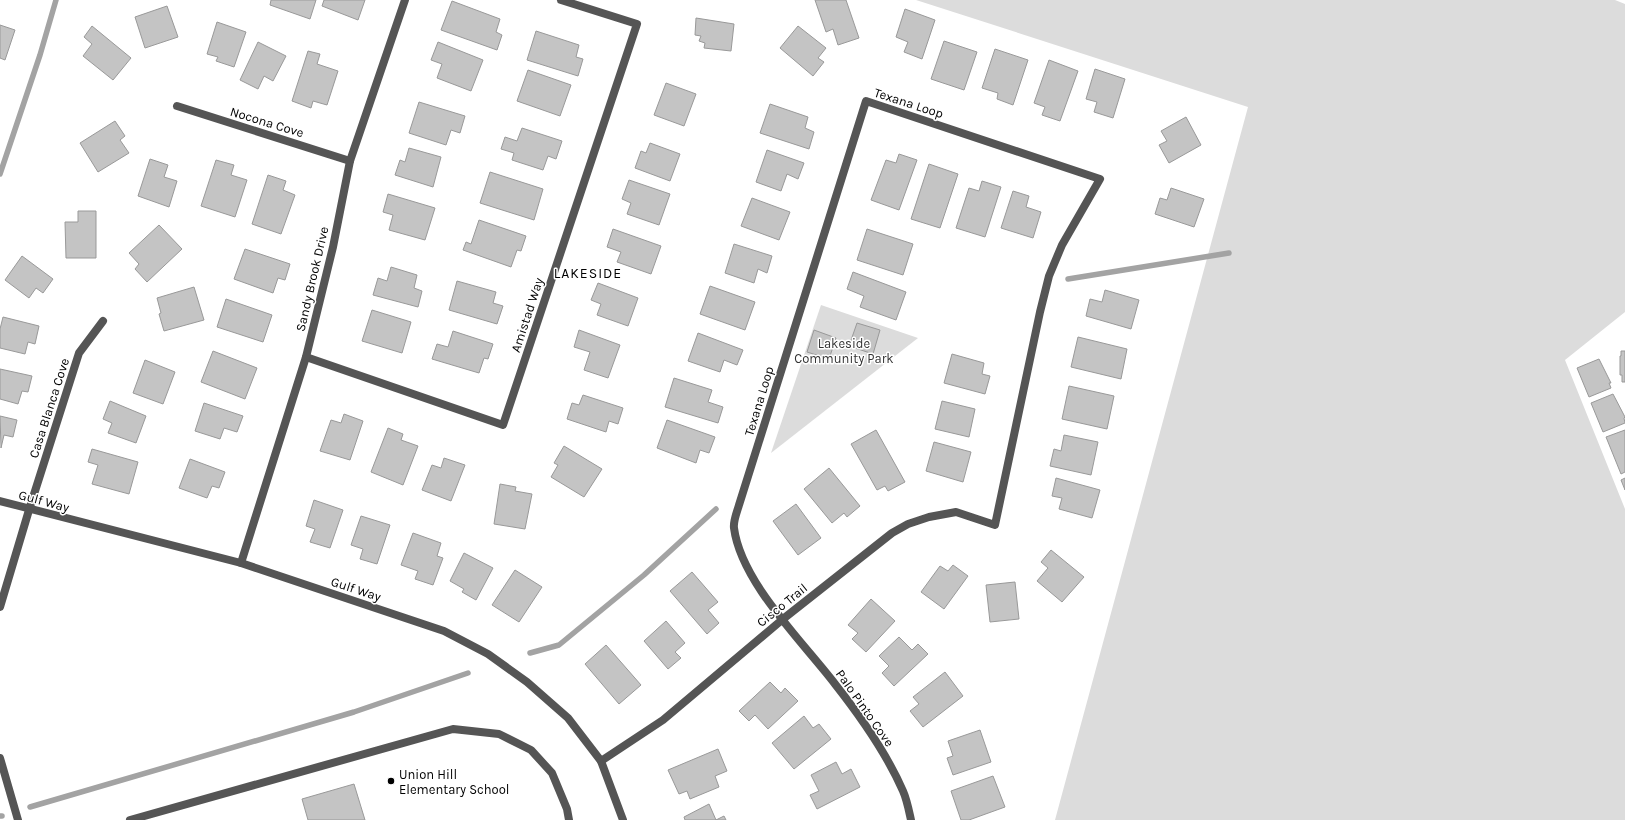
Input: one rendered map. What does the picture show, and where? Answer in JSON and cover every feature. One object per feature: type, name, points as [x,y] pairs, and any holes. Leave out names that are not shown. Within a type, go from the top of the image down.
[{"type":"street","name":"Sandy Brook Drive","points":[[241,563],[306,357],[334,247],[350,161],[405,0]]},
{"type":"street","name":"Amistad Way","points":[[306,357],[503,425],[637,24],[560,0]]},
{"type":"street","name":"Texana Loop","points":[[783,619],[752,579],[740,550],[734,527],[738,505],[866,101],[1100,178],[1062,244],[1049,276],[995,525]]},
{"type":"street","name":"Nocona Cove","points":[[176,106],[350,161]]},
{"type":"street","name":"Casa Blanca Cove","points":[[0,607],[79,353],[103,321]]},
{"type":"street","name":"Gulf Way","points":[[0,501],[29,510],[241,563],[444,631],[488,654],[527,682],[568,718],[601,761],[623,820]]},
{"type":"street","name":"Cisco Trail","points":[[601,761],[663,720],[783,619],[876,544],[892,533],[908,524],[929,517],[956,512],[995,525]]},
{"type":"street","name":"Palo Pinto Cove","points":[[783,619],[836,684],[877,742],[904,792],[911,820]]},
{"type":"street","points":[[130,820],[453,729],[499,734],[531,750],[552,773],[567,809],[569,820]]},
{"type":"street","points":[[0,758],[18,820]]},
{"type":"green space","points":[[916,0],[1615,0],[1625,4],[1625,312],[1565,360],[1625,509],[1625,820],[1055,820],[1248,107]]},
{"type":"green space","name":"Lakeside Community Park","points":[[821,305],[918,338],[771,453]]},
{"type":"building","points":[[271,0],[316,0],[310,19],[270,5]]},
{"type":"building","points":[[324,0],[365,0],[358,20],[322,6]]},
{"type":"building","points":[[815,0],[846,0],[859,38],[838,45],[833,29],[826,32]]},
{"type":"building","points":[[452,1],[500,19],[496,32],[502,35],[497,50],[441,30]]},
{"type":"building","points":[[167,6],[178,37],[145,48],[135,17]]},
{"type":"building","points":[[905,9],[935,20],[922,59],[904,52],[908,42],[896,37]]},
{"type":"building","points":[[696,18],[734,24],[731,51],[704,48],[705,43],[699,41],[701,36],[695,35]]},
{"type":"building","points":[[217,22],[246,32],[234,67],[216,61],[218,57],[207,54]]},
{"type":"building","points":[[0,25],[15,30],[5,60],[0,58]]},
{"type":"building","points":[[92,26],[131,58],[113,80],[83,56],[92,44],[84,37]]},
{"type":"building","points":[[798,26],[826,48],[818,58],[824,62],[813,76],[780,48]]},
{"type":"building","points":[[536,31],[579,45],[576,57],[583,59],[578,76],[527,60]]},
{"type":"building","points":[[944,41],[977,52],[964,90],[931,79]]},
{"type":"building","points":[[258,42],[286,56],[273,81],[264,76],[258,89],[240,80]]},
{"type":"building","points":[[438,42],[483,60],[471,91],[437,78],[442,64],[431,60]]},
{"type":"building","points":[[995,49],[1028,60],[1013,105],[997,99],[998,93],[982,88]]},
{"type":"building","points":[[308,51],[320,54],[317,64],[338,71],[327,105],[313,101],[311,108],[292,101]]},
{"type":"building","points":[[1049,60],[1078,71],[1060,121],[1042,115],[1045,107],[1034,103]]},
{"type":"building","points":[[1095,69],[1125,79],[1113,118],[1094,112],[1097,102],[1086,99]]},
{"type":"building","points":[[528,70],[571,85],[560,116],[517,101]]},
{"type":"building","points":[[666,83],[696,94],[684,126],[654,115]]},
{"type":"building","points":[[419,102],[465,116],[460,133],[451,130],[446,145],[409,133]]},
{"type":"building","points":[[770,104],[808,117],[805,128],[814,132],[809,149],[760,133]]},
{"type":"building","points":[[1186,117],[1201,145],[1169,163],[1159,145],[1167,141],[1161,131]]},
{"type":"building","points":[[115,121],[125,136],[120,140],[129,153],[98,172],[80,143]]},
{"type":"building","points":[[522,128],[562,141],[556,159],[548,156],[543,170],[512,160],[514,153],[501,149],[505,137],[517,141]]},
{"type":"building","points":[[650,143],[680,154],[670,181],[635,168],[641,151],[646,153]]},
{"type":"building","points":[[409,148],[441,157],[433,187],[395,175],[400,160],[405,162]]},
{"type":"building","points":[[767,150],[804,163],[798,179],[787,174],[781,191],[756,182]]},
{"type":"building","points":[[899,154],[917,160],[899,210],[871,200],[886,160],[896,163]]},
{"type":"building","points":[[150,159],[168,165],[164,177],[177,181],[169,207],[138,196]]},
{"type":"building","points":[[216,160],[234,165],[231,175],[247,180],[235,217],[201,206]]},
{"type":"building","points":[[929,164],[958,174],[940,228],[911,219]]},
{"type":"building","points":[[490,172],[543,189],[534,220],[480,203]]},
{"type":"building","points":[[268,175],[286,181],[283,190],[295,195],[281,234],[252,224]]},
{"type":"building","points":[[629,180],[670,194],[659,225],[627,214],[631,203],[622,199]]},
{"type":"building","points":[[982,181],[1001,187],[985,237],[956,228],[969,188],[979,191]]},
{"type":"building","points":[[1171,188],[1204,199],[1194,227],[1155,214],[1160,198],[1167,200]]},
{"type":"building","points":[[1013,191],[1029,196],[1026,207],[1041,212],[1033,238],[1001,228]]},
{"type":"building","points":[[388,194],[435,208],[425,240],[389,230],[393,215],[383,212]]},
{"type":"building","points":[[752,198],[790,212],[779,240],[741,226]]},
{"type":"building","points":[[78,211],[96,211],[96,258],[66,258],[65,222],[78,222]]},
{"type":"building","points":[[479,220],[526,236],[521,251],[517,250],[511,267],[463,250],[466,242],[471,244]]},
{"type":"building","points":[[159,225],[182,249],[147,282],[135,269],[139,264],[129,253]]},
{"type":"building","points":[[613,229],[661,246],[651,274],[617,262],[621,252],[607,247]]},
{"type":"building","points":[[867,229],[913,244],[903,275],[857,260]]},
{"type":"building","points":[[734,244],[772,256],[767,273],[758,269],[754,283],[725,273]]},
{"type":"building","points":[[245,249],[290,264],[285,280],[278,278],[273,293],[234,279]]},
{"type":"building","points":[[22,256],[53,279],[43,293],[36,288],[29,298],[5,280]]},
{"type":"building","points":[[391,267],[417,275],[414,288],[422,291],[418,307],[373,295],[378,278],[387,281]]},
{"type":"building","points":[[853,272],[906,292],[896,320],[860,307],[864,296],[847,289]]},
{"type":"building","points":[[457,281],[496,292],[493,303],[503,306],[497,324],[449,310]]},
{"type":"building","points":[[598,283],[638,298],[628,326],[597,315],[601,304],[591,300]]},
{"type":"building","points":[[710,286],[755,302],[745,330],[700,314]]},
{"type":"building","points":[[194,287],[204,320],[164,331],[159,314],[161,313],[157,298]]},
{"type":"building","points":[[1105,290],[1139,300],[1131,329],[1086,316],[1090,299],[1102,302]]},
{"type":"building","points":[[226,299],[272,315],[263,342],[217,327]]},
{"type":"building","points":[[372,310],[411,322],[402,353],[362,341]]},
{"type":"building","points":[[3,317],[39,326],[35,344],[28,342],[25,354],[0,348],[0,329]]},
{"type":"building","points":[[857,323],[880,330],[873,354],[849,346]]},
{"type":"building","points":[[579,330],[620,345],[608,378],[584,370],[590,352],[574,347]]},
{"type":"building","points":[[814,330],[836,338],[829,359],[807,352]]},
{"type":"building","points":[[453,331],[493,344],[488,359],[484,358],[479,373],[432,359],[437,344],[448,347]]},
{"type":"building","points":[[698,333],[743,350],[737,365],[724,360],[720,372],[688,361]]},
{"type":"building","points":[[1078,337],[1127,349],[1121,379],[1071,367]]},
{"type":"building","points":[[213,351],[257,368],[245,399],[201,382]]},
{"type":"building","points":[[1621,351],[1625,351],[1625,382],[1622,382],[1622,375],[1620,375]]},
{"type":"building","points":[[952,354],[984,363],[982,374],[990,376],[985,394],[944,383]]},
{"type":"building","points":[[1599,359],[1611,383],[1609,383],[1611,388],[1589,397],[1577,368]]},
{"type":"building","points":[[145,360],[175,372],[163,404],[133,393]]},
{"type":"building","points":[[0,369],[32,376],[28,392],[22,391],[18,404],[0,399]]},
{"type":"building","points":[[674,378],[712,390],[708,402],[723,407],[718,423],[665,407]]},
{"type":"building","points":[[1069,386],[1114,396],[1107,429],[1062,419]]},
{"type":"building","points":[[1613,394],[1625,417],[1625,423],[1603,432],[1591,403]]},
{"type":"building","points":[[583,395],[623,408],[618,424],[609,421],[606,432],[567,419],[572,403],[579,405]]},
{"type":"building","points":[[110,401],[146,416],[136,443],[108,433],[112,423],[103,419]]},
{"type":"building","points":[[942,401],[975,409],[969,437],[935,429]]},
{"type":"building","points":[[204,403],[243,416],[237,432],[224,428],[220,439],[195,431]]},
{"type":"building","points":[[344,414],[363,421],[350,460],[320,451],[331,420],[341,423]]},
{"type":"building","points":[[0,416],[17,420],[13,437],[4,435],[1,448]]},
{"type":"building","points":[[667,420],[715,437],[709,453],[700,450],[696,463],[657,448]]},
{"type":"building","points":[[388,428],[403,434],[401,440],[418,446],[403,485],[371,472]]},
{"type":"building","points":[[876,430],[905,482],[888,491],[885,486],[877,490],[851,444]]},
{"type":"building","points":[[1625,430],[1625,472],[1621,474],[1606,437]]},
{"type":"building","points":[[1064,435],[1098,442],[1091,475],[1050,466],[1054,449],[1061,451]]},
{"type":"building","points":[[934,442],[971,452],[963,482],[926,471]]},
{"type":"building","points":[[564,446],[602,469],[584,497],[551,477],[558,465],[554,463]]},
{"type":"building","points":[[92,449],[138,462],[129,494],[92,484],[98,465],[88,462]]},
{"type":"building","points":[[444,458],[465,465],[451,501],[422,490],[432,465],[441,468]]},
{"type":"building","points":[[190,459],[225,472],[219,488],[212,486],[207,498],[179,488]]},
{"type":"building","points":[[829,468],[860,506],[847,517],[844,513],[832,523],[804,489]]},
{"type":"building","points":[[1056,478],[1100,490],[1092,518],[1059,509],[1062,498],[1052,496]]},
{"type":"building","points":[[1625,478],[1625,490],[1621,480]]},
{"type":"building","points":[[500,484],[516,487],[515,491],[532,494],[525,529],[494,524]]},
{"type":"building","points":[[314,500],[343,510],[330,548],[310,542],[315,529],[306,526]]},
{"type":"building","points":[[796,504],[821,538],[798,555],[773,521]]},
{"type":"building","points":[[361,516],[390,525],[377,564],[360,559],[363,549],[351,545]]},
{"type":"building","points":[[413,533],[441,543],[437,556],[443,558],[433,585],[415,579],[418,571],[401,565]]},
{"type":"building","points":[[1051,550],[1084,577],[1062,602],[1037,581],[1048,568],[1041,562]]},
{"type":"building","points":[[464,553],[493,568],[476,600],[462,592],[464,589],[450,581]]},
{"type":"building","points":[[953,565],[968,576],[944,609],[921,592],[940,566],[948,571]]},
{"type":"building","points":[[515,570],[542,587],[519,622],[492,605]]},
{"type":"building","points":[[692,572],[718,602],[708,610],[719,623],[707,634],[670,591]]},
{"type":"building","points":[[1015,582],[1019,619],[990,622],[986,585]]},
{"type":"building","points":[[871,599],[895,621],[866,652],[852,639],[858,633],[848,625]]},
{"type":"building","points":[[666,621],[685,643],[675,652],[681,658],[668,669],[644,641]]},
{"type":"building","points":[[899,637],[912,650],[918,644],[928,654],[894,686],[882,673],[889,666],[879,656]]},
{"type":"building","points":[[606,645],[641,685],[619,704],[585,664]]},
{"type":"building","points":[[945,672],[963,696],[923,727],[910,711],[919,704],[913,697]]},
{"type":"building","points":[[770,682],[781,693],[785,688],[798,701],[768,729],[755,715],[749,721],[739,711]]},
{"type":"building","points":[[804,716],[813,728],[819,724],[831,739],[794,769],[772,743]]},
{"type":"building","points":[[980,730],[991,762],[953,775],[947,758],[953,756],[948,741]]},
{"type":"building","points":[[718,749],[727,771],[715,776],[719,787],[690,799],[687,791],[679,794],[668,770]]},
{"type":"building","points":[[836,762],[842,774],[851,769],[860,787],[817,809],[810,795],[819,791],[811,775]]},
{"type":"building","points":[[993,776],[1005,807],[969,820],[961,820],[951,791]]},
{"type":"building","points":[[354,784],[365,820],[308,820],[302,799]]},
{"type":"building","points":[[709,804],[716,820],[685,820],[684,817]]},
{"type":"building","points":[[724,816],[726,820],[716,820]]},
{"type":"waterway","points":[[0,174],[40,55],[56,0]]},
{"type":"waterway","points":[[1068,279],[1229,253]]},
{"type":"waterway","points":[[530,653],[559,645],[644,575],[716,509]]},
{"type":"waterway","points":[[30,807],[354,712],[468,673]]},
{"type":"place","name":"Union Hill Elementary School","points":[[391,781]]},
{"type":"district","name":"LAKESIDE","points":[[588,273]]}]
